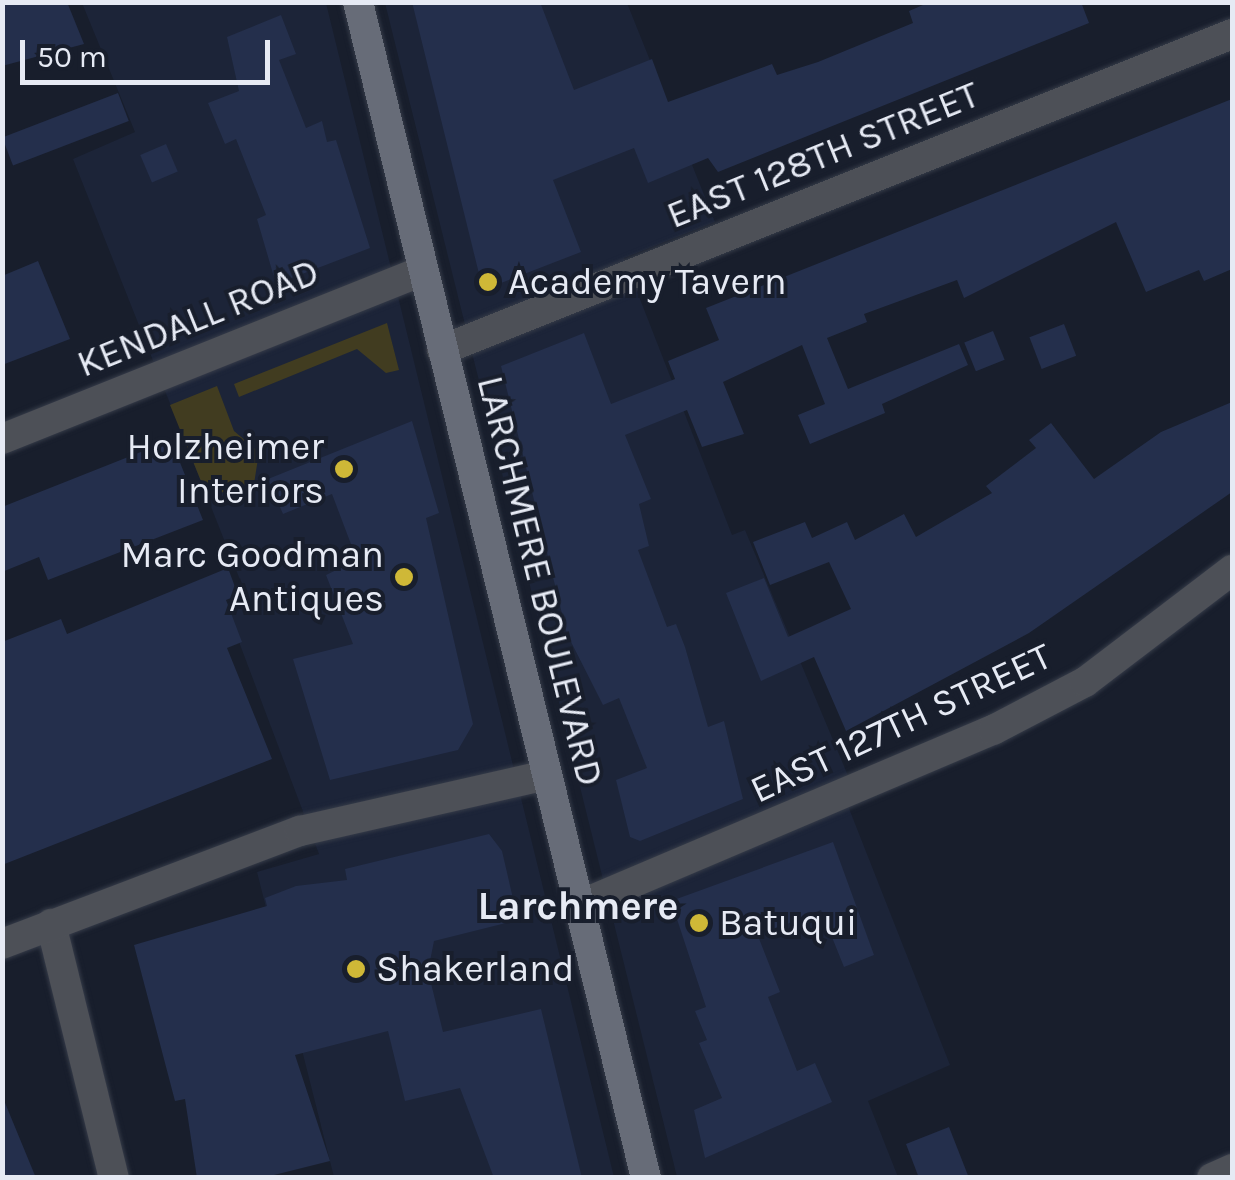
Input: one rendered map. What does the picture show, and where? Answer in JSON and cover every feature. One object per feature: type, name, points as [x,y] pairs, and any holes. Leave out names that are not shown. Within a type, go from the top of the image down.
[{"type":"main road","name":"LARCHMERE BOULEVARD","points":[[358,2],[646,1178]]},
{"type":"street","name":"EAST 128TH STREET","points":[[442,350],[1232,34]]},
{"type":"street","name":"KENDALL ROAD","points":[[2,439],[423,271]]},
{"type":"street","name":"EAST 127TH STREET","points":[[580,905],[993,730],[1085,682],[1232,570]]},
{"type":"street","points":[[2,944],[300,832],[546,774]]},
{"type":"street","points":[[51,924],[114,1178]]},
{"type":"street","points":[[1212,1178],[1232,1168]]},
{"type":"shaded area","points":[[82,3],[326,3],[614,1177],[334,1177],[257,872],[319,854],[225,605],[246,595],[73,159],[135,132]]},
{"type":"shaded area","points":[[385,3],[627,3],[715,222],[624,258],[732,535],[745,530],[849,778],[839,783],[950,1065],[868,1101],[898,1177],[677,1177]]},
{"type":"shaded area","points":[[387,323],[399,370],[386,373],[357,349],[239,397],[234,384]]},
{"type":"shaded area","points":[[217,386],[234,431],[259,452],[254,484],[232,493],[205,491],[170,405]]},
{"type":"building","points":[[2,2],[67,2],[84,44],[2,66]]},
{"type":"building","points":[[412,2],[540,2],[574,90],[652,59],[668,102],[772,64],[777,75],[818,62],[913,23],[909,11],[930,2],[1081,2],[1089,23],[718,172],[708,158],[648,183],[634,148],[553,180],[581,252],[483,290]]},
{"type":"building","points":[[281,15],[296,54],[279,60],[306,128],[322,121],[327,142],[336,140],[370,248],[276,284],[257,219],[266,215],[236,139],[225,144],[208,103],[239,91],[227,37]]},
{"type":"building","points":[[118,93],[129,121],[13,165],[2,137]]},
{"type":"building","points":[[1232,99],[1232,269],[1204,281],[1199,270],[1146,292],[1116,222],[964,298],[957,280],[864,314],[867,322],[827,338],[848,389],[959,344],[968,365],[882,404],[885,413],[810,444],[798,415],[825,404],[802,345],[723,382],[744,434],[702,447],[687,410],[625,435],[651,499],[639,504],[649,546],[638,550],[667,627],[676,624],[708,727],[724,721],[743,799],[640,841],[630,837],[616,780],[647,768],[619,698],[603,705],[567,634],[501,366],[584,333],[611,404],[675,379],[668,361],[719,340],[706,308]]},
{"type":"building","points":[[166,144],[178,172],[152,183],[140,155]]},
{"type":"building","points":[[38,261],[70,339],[2,365],[2,276]]},
{"type":"building","points":[[1064,324],[1076,356],[1042,369],[1029,337]]},
{"type":"building","points":[[993,331],[1005,360],[976,371],[964,343]]},
{"type":"building","points":[[1232,402],[1232,492],[1029,633],[846,731],[814,657],[761,681],[726,593],[764,578],[788,637],[851,609],[829,562],[770,585],[753,542],[805,522],[812,538],[847,522],[855,540],[904,514],[916,537],[992,493],[986,486],[1036,448],[1029,440],[1051,423],[1094,479],[1161,432]]},
{"type":"building","points":[[412,421],[439,513],[426,518],[473,724],[458,750],[330,780],[293,659],[353,644],[326,575],[357,560],[332,494],[283,514],[268,479]]},
{"type":"building","points":[[171,440],[203,520],[48,580],[39,557],[2,572],[2,507]]},
{"type":"building","points":[[228,568],[238,595],[226,600],[242,642],[227,648],[272,759],[2,865],[2,642],[61,619],[67,634]]},
{"type":"building","points":[[489,834],[502,851],[518,920],[434,941],[428,971],[443,1032],[541,1009],[582,1178],[494,1178],[460,1088],[405,1101],[388,1031],[295,1055],[330,1161],[262,1178],[197,1178],[185,1099],[175,1101],[134,945],[267,906],[265,898],[296,886],[347,880],[345,869]]},
{"type":"building","points":[[833,842],[874,955],[844,967],[821,910],[758,936],[780,992],[768,997],[797,1071],[815,1063],[832,1102],[705,1158],[694,1110],[722,1098],[699,1043],[707,1040],[695,1011],[706,1007],[671,901]]},
{"type":"building","points":[[3,1098],[36,1178],[2,1178]]},
{"type":"building","points":[[949,1127],[969,1178],[919,1178],[906,1144]]},
{"type":"place","name":"Academy Tavern","points":[[488,282]]},
{"type":"place","name":"Holzheimer Interiors","points":[[344,469]]},
{"type":"place","name":"Marc Goodman Antiques","points":[[404,577]]},
{"type":"place","name":"Batuqui","points":[[699,923]]},
{"type":"place","name":"Shakerland","points":[[356,969]]},
{"type":"district","name":"Larchmere","points":[[578,906]]}]
